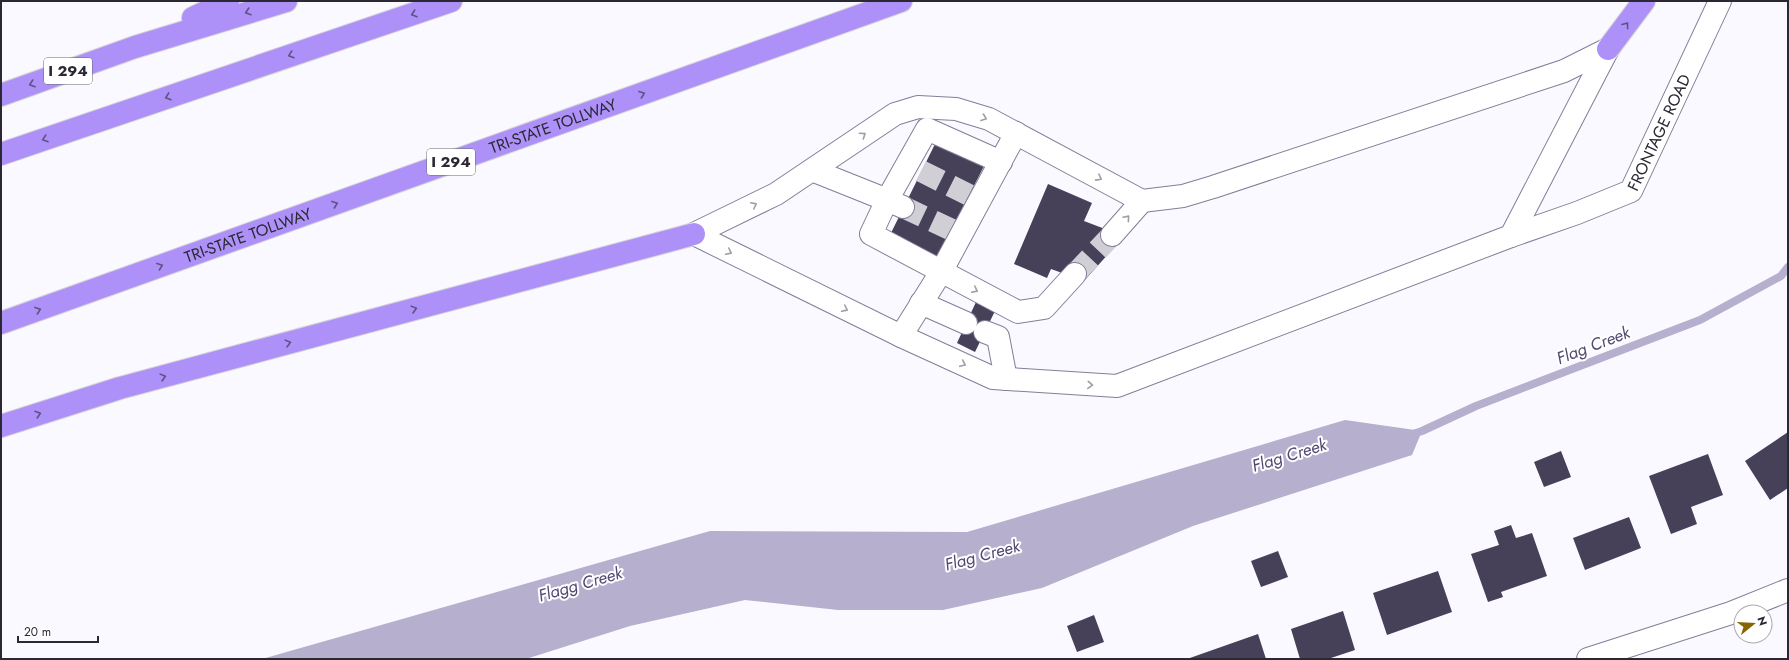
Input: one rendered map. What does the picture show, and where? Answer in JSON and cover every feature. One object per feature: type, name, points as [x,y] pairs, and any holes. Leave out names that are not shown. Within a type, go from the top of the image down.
[{"type":"highway","points":[[135,48],[228,1]]},
{"type":"highway","name":"I 294","points":[[1,95],[135,48],[286,1]]},
{"type":"highway","points":[[1,154],[451,1]]},
{"type":"highway","name":"TRI-STATE TOLLWAY","points":[[1,323],[901,1]]},
{"type":"highway","points":[[1608,49],[1644,1]]},
{"type":"highway","points":[[1,426],[120,388],[694,234]]},
{"type":"street","name":"FRONTAGE ROAD","points":[[694,234],[901,336],[993,378],[1117,386],[1511,236],[1577,213],[1631,190],[1720,1]]},
{"type":"street","points":[[694,234],[776,194],[895,114],[918,107],[945,108],[970,112],[989,119],[1142,200],[1183,196],[1198,192],[1564,71],[1608,49]]},
{"type":"street","points":[[1511,236],[1608,49]]},
{"type":"street","points":[[1001,162],[927,129],[914,168],[895,204],[871,234],[1018,312],[1044,308],[1075,274]]},
{"type":"street","points":[[901,336],[941,272],[957,232],[975,197],[1001,162],[1016,134]]},
{"type":"street","points":[[812,170],[895,204]]},
{"type":"street","points":[[1112,235],[1142,200]]},
{"type":"street","points":[[921,303],[998,337],[1006,379]]},
{"type":"street","points":[[1588,659],[1732,613],[1788,590]]},
{"type":"water","name":"Flagg Creek","points":[[1345,420],[1422,431],[1412,455],[1193,526],[1042,588],[943,610],[838,610],[745,600],[630,626],[526,659],[262,659],[710,531],[967,532]]},
{"type":"building","points":[[936,142],[984,166],[936,261],[889,237]]},
{"type":"building","points":[[1048,184],[1092,203],[1084,221],[1105,229],[1119,242],[1084,281],[1070,269],[1065,274],[1051,269],[1047,278],[1014,264]]},
{"type":"building","points":[[976,302],[995,311],[975,352],[957,343]]},
{"type":"building","points":[[1788,432],[1788,488],[1770,500],[1745,461]]},
{"type":"building","points":[[1561,451],[1571,477],[1544,487],[1534,462]]},
{"type":"building","points":[[1708,454],[1723,495],[1691,507],[1697,524],[1671,534],[1649,476]]},
{"type":"building","points":[[1629,517],[1641,548],[1585,570],[1573,538]]},
{"type":"building","points":[[1511,525],[1516,538],[1532,533],[1547,576],[1501,592],[1503,597],[1488,602],[1471,554],[1499,545],[1494,531]]},
{"type":"building","points":[[1278,551],[1288,577],[1261,587],[1251,561]]},
{"type":"building","points":[[1438,571],[1452,612],[1387,635],[1373,593]]},
{"type":"building","points":[[1343,611],[1355,650],[1328,659],[1300,659],[1291,629]]},
{"type":"building","points":[[1094,615],[1104,642],[1077,652],[1067,626]]},
{"type":"building","points":[[1258,634],[1266,659],[1187,659]]},
{"type":"waterway","name":"Flag Creek","points":[[1413,434],[1476,406],[1700,320],[1781,276],[1788,267]]},
{"type":"tunnel","points":[[921,171],[969,195]]},
{"type":"tunnel","points":[[903,207],[952,230]]},
{"type":"tunnel","points":[[1075,274],[1112,235]]}]
